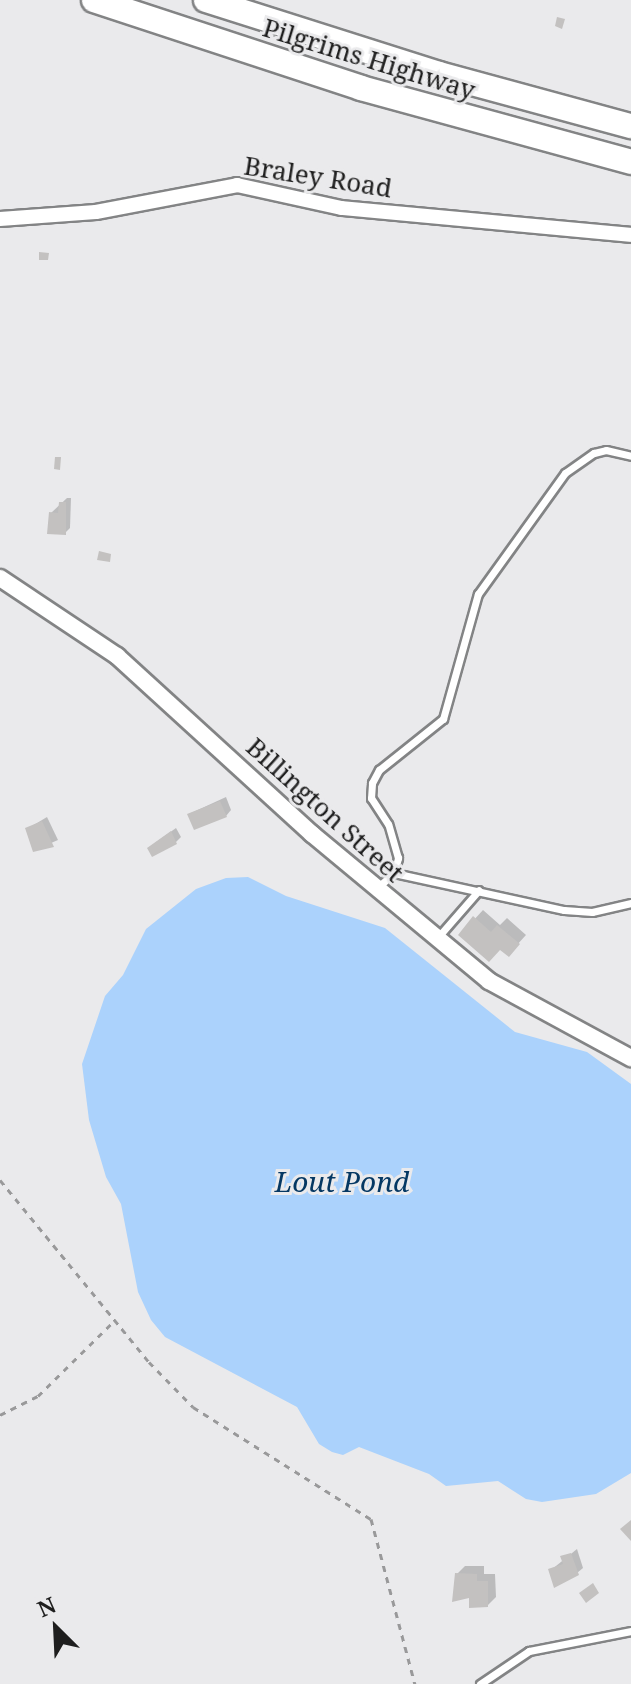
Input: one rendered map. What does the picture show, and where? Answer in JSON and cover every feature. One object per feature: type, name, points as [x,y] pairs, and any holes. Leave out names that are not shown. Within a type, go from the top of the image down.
[{"type":"highway","name":"Pilgrims Highway","points":[[94,0],[361,88],[631,162]]},
{"type":"highway","name":"Pilgrims Highway","points":[[206,0],[439,74],[631,126]]},
{"type":"street","name":"Braley Road","points":[[0,219],[96,212],[237,185],[342,208],[631,235]]},
{"type":"street","name":"Billington Street","points":[[0,578],[145,679],[377,889],[504,991],[631,1058]]},
{"type":"lane","points":[[377,889],[394,873],[395,842],[371,798],[372,783],[379,770],[443,719],[478,594],[565,473],[594,453],[606,450],[631,456]]},
{"type":"lane","points":[[394,873],[564,910],[592,912],[631,903]]},
{"type":"lane","points":[[436,939],[479,890]]},
{"type":"lane","points":[[480,1684],[529,1651],[631,1631]]},
{"type":"path","points":[[0,1180],[115,1321],[193,1407],[371,1519],[415,1684]]},
{"type":"path","points":[[0,1415],[38,1396],[115,1321]]},
{"type":"water","name":"Lout Pond","points":[[248,877],[286,896],[385,928],[515,1032],[587,1052],[631,1084],[631,1473],[596,1494],[542,1502],[526,1499],[498,1481],[446,1486],[429,1474],[359,1447],[343,1455],[332,1452],[319,1444],[297,1407],[165,1337],[151,1320],[138,1292],[121,1204],[106,1177],[89,1120],[82,1064],[105,996],[123,975],[146,929],[196,889],[226,878]]},
{"type":"building","points":[[557,17],[565,19],[562,29],[555,26]]},
{"type":"building","points":[[39,252],[49,253],[48,260],[39,260]]},
{"type":"building","points":[[55,457],[61,457],[60,470],[54,469]]},
{"type":"building","points":[[59,502],[66,502],[66,535],[47,534],[49,512],[58,513]]},
{"type":"building","points":[[99,551],[111,554],[110,562],[97,560]]},
{"type":"building","points":[[220,801],[227,817],[194,830],[187,814]]},
{"type":"building","points":[[42,821],[54,847],[33,852],[25,828]]},
{"type":"building","points":[[171,831],[177,844],[152,857],[147,848]]},
{"type":"building","points":[[473,916],[491,932],[497,925],[520,944],[509,957],[500,950],[489,962],[458,935]]},
{"type":"building","points":[[631,1520],[631,1541],[620,1529]]},
{"type":"building","points":[[571,1553],[579,1575],[554,1588],[548,1569],[563,1564],[560,1556]]},
{"type":"building","points":[[455,1573],[477,1574],[477,1581],[488,1581],[488,1607],[469,1608],[469,1598],[452,1602]]},
{"type":"building","points":[[593,1583],[599,1593],[586,1603],[579,1593]]}]
